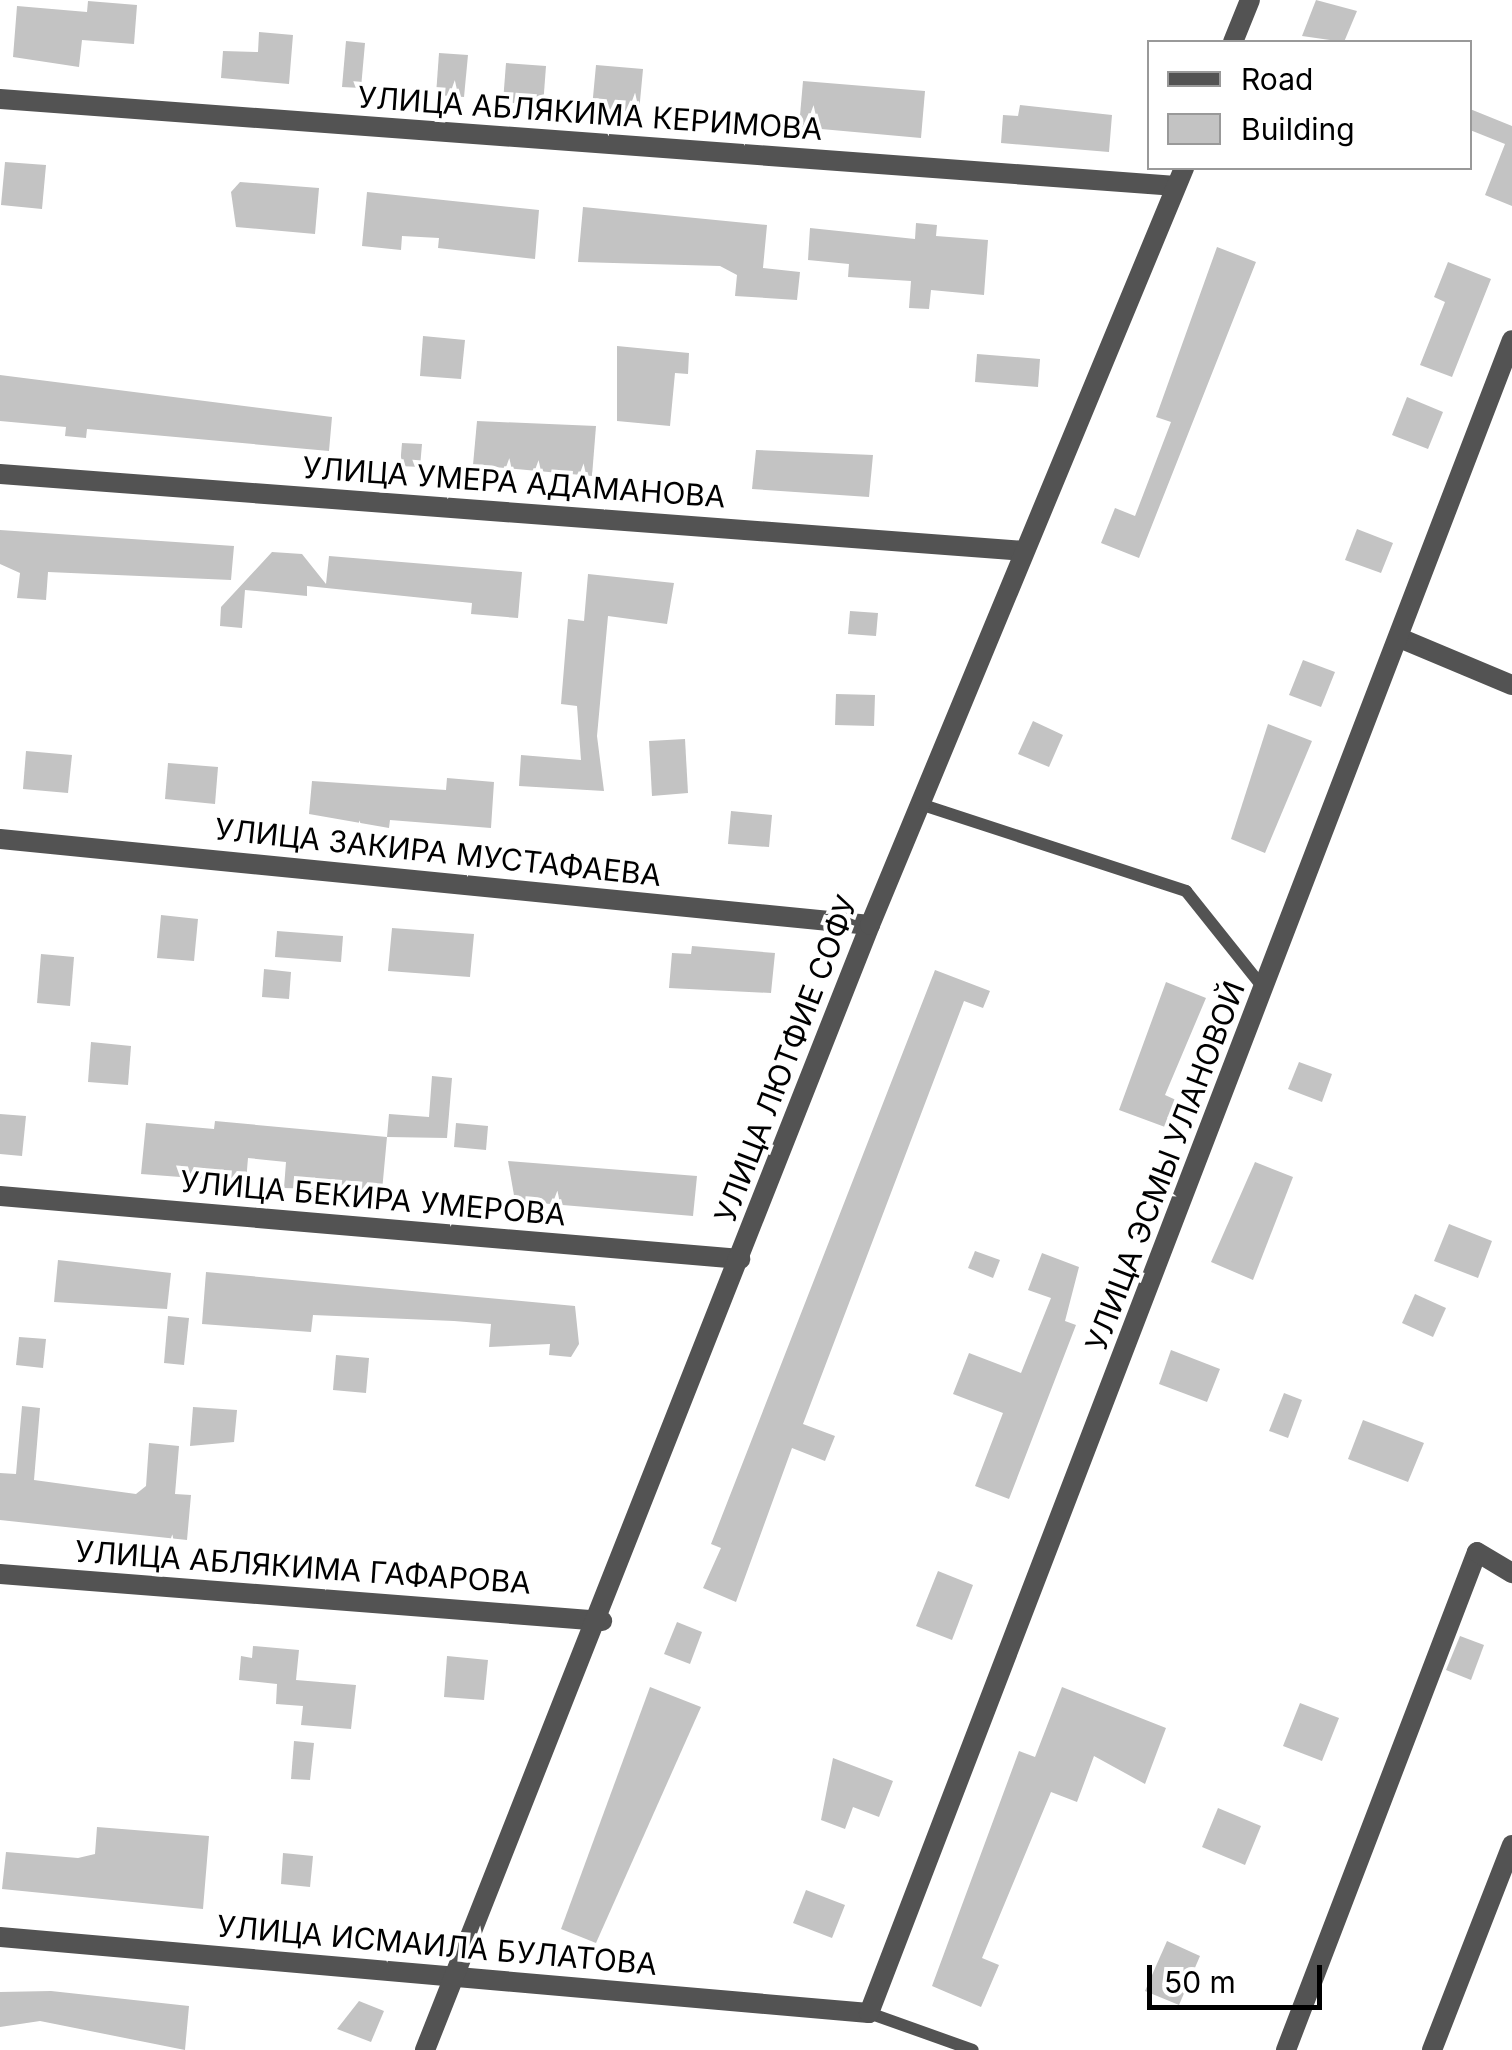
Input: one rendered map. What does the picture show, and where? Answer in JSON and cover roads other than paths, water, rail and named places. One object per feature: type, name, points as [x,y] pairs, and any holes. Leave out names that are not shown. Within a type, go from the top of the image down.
[{"type":"street","points":[[1235,40],[1250,0]]},
{"type":"street","name":"УЛИЦА АБЛЯКИМА КЕРИМОВА","points":[[0,99],[1180,177]]},
{"type":"street","name":"УЛИЦА ЛЮТФИЕ СОФУ","points":[[425,2050],[602,1621],[870,926],[1180,177]]},
{"type":"street","name":"УЛИЦА ЭСМЫ УЛАНОВОЙ","points":[[869,2012],[1402,640],[1512,340]]},
{"type":"street","name":"УЛИЦА УМЕРА АДАМАНОВА","points":[[0,474],[1024,551]]},
{"type":"street","points":[[1402,640],[1512,684]]},
{"type":"street","name":"УЛИЦА ЗАКИРА МУСТАФАЕВА","points":[[0,838],[870,926]]},
{"type":"street","name":"УЛИЦА БЕКИРА УМЕРОВА","points":[[0,1196],[740,1259]]},
{"type":"street","points":[[1286,2050],[1476,1552],[1512,1573]]},
{"type":"street","name":"УЛИЦА АБЛЯКИМА ГАФАРОВА","points":[[0,1574],[602,1621]]},
{"type":"street","points":[[1432,2050],[1512,1845]]},
{"type":"street","name":"УЛИЦА ИСМАИЛА БУЛАТОВА","points":[[0,1936],[869,2012]]},
{"type":"lane","points":[[920,804],[1186,890],[1266,991]]},
{"type":"lane","points":[[869,2012],[973,2050]]}]
